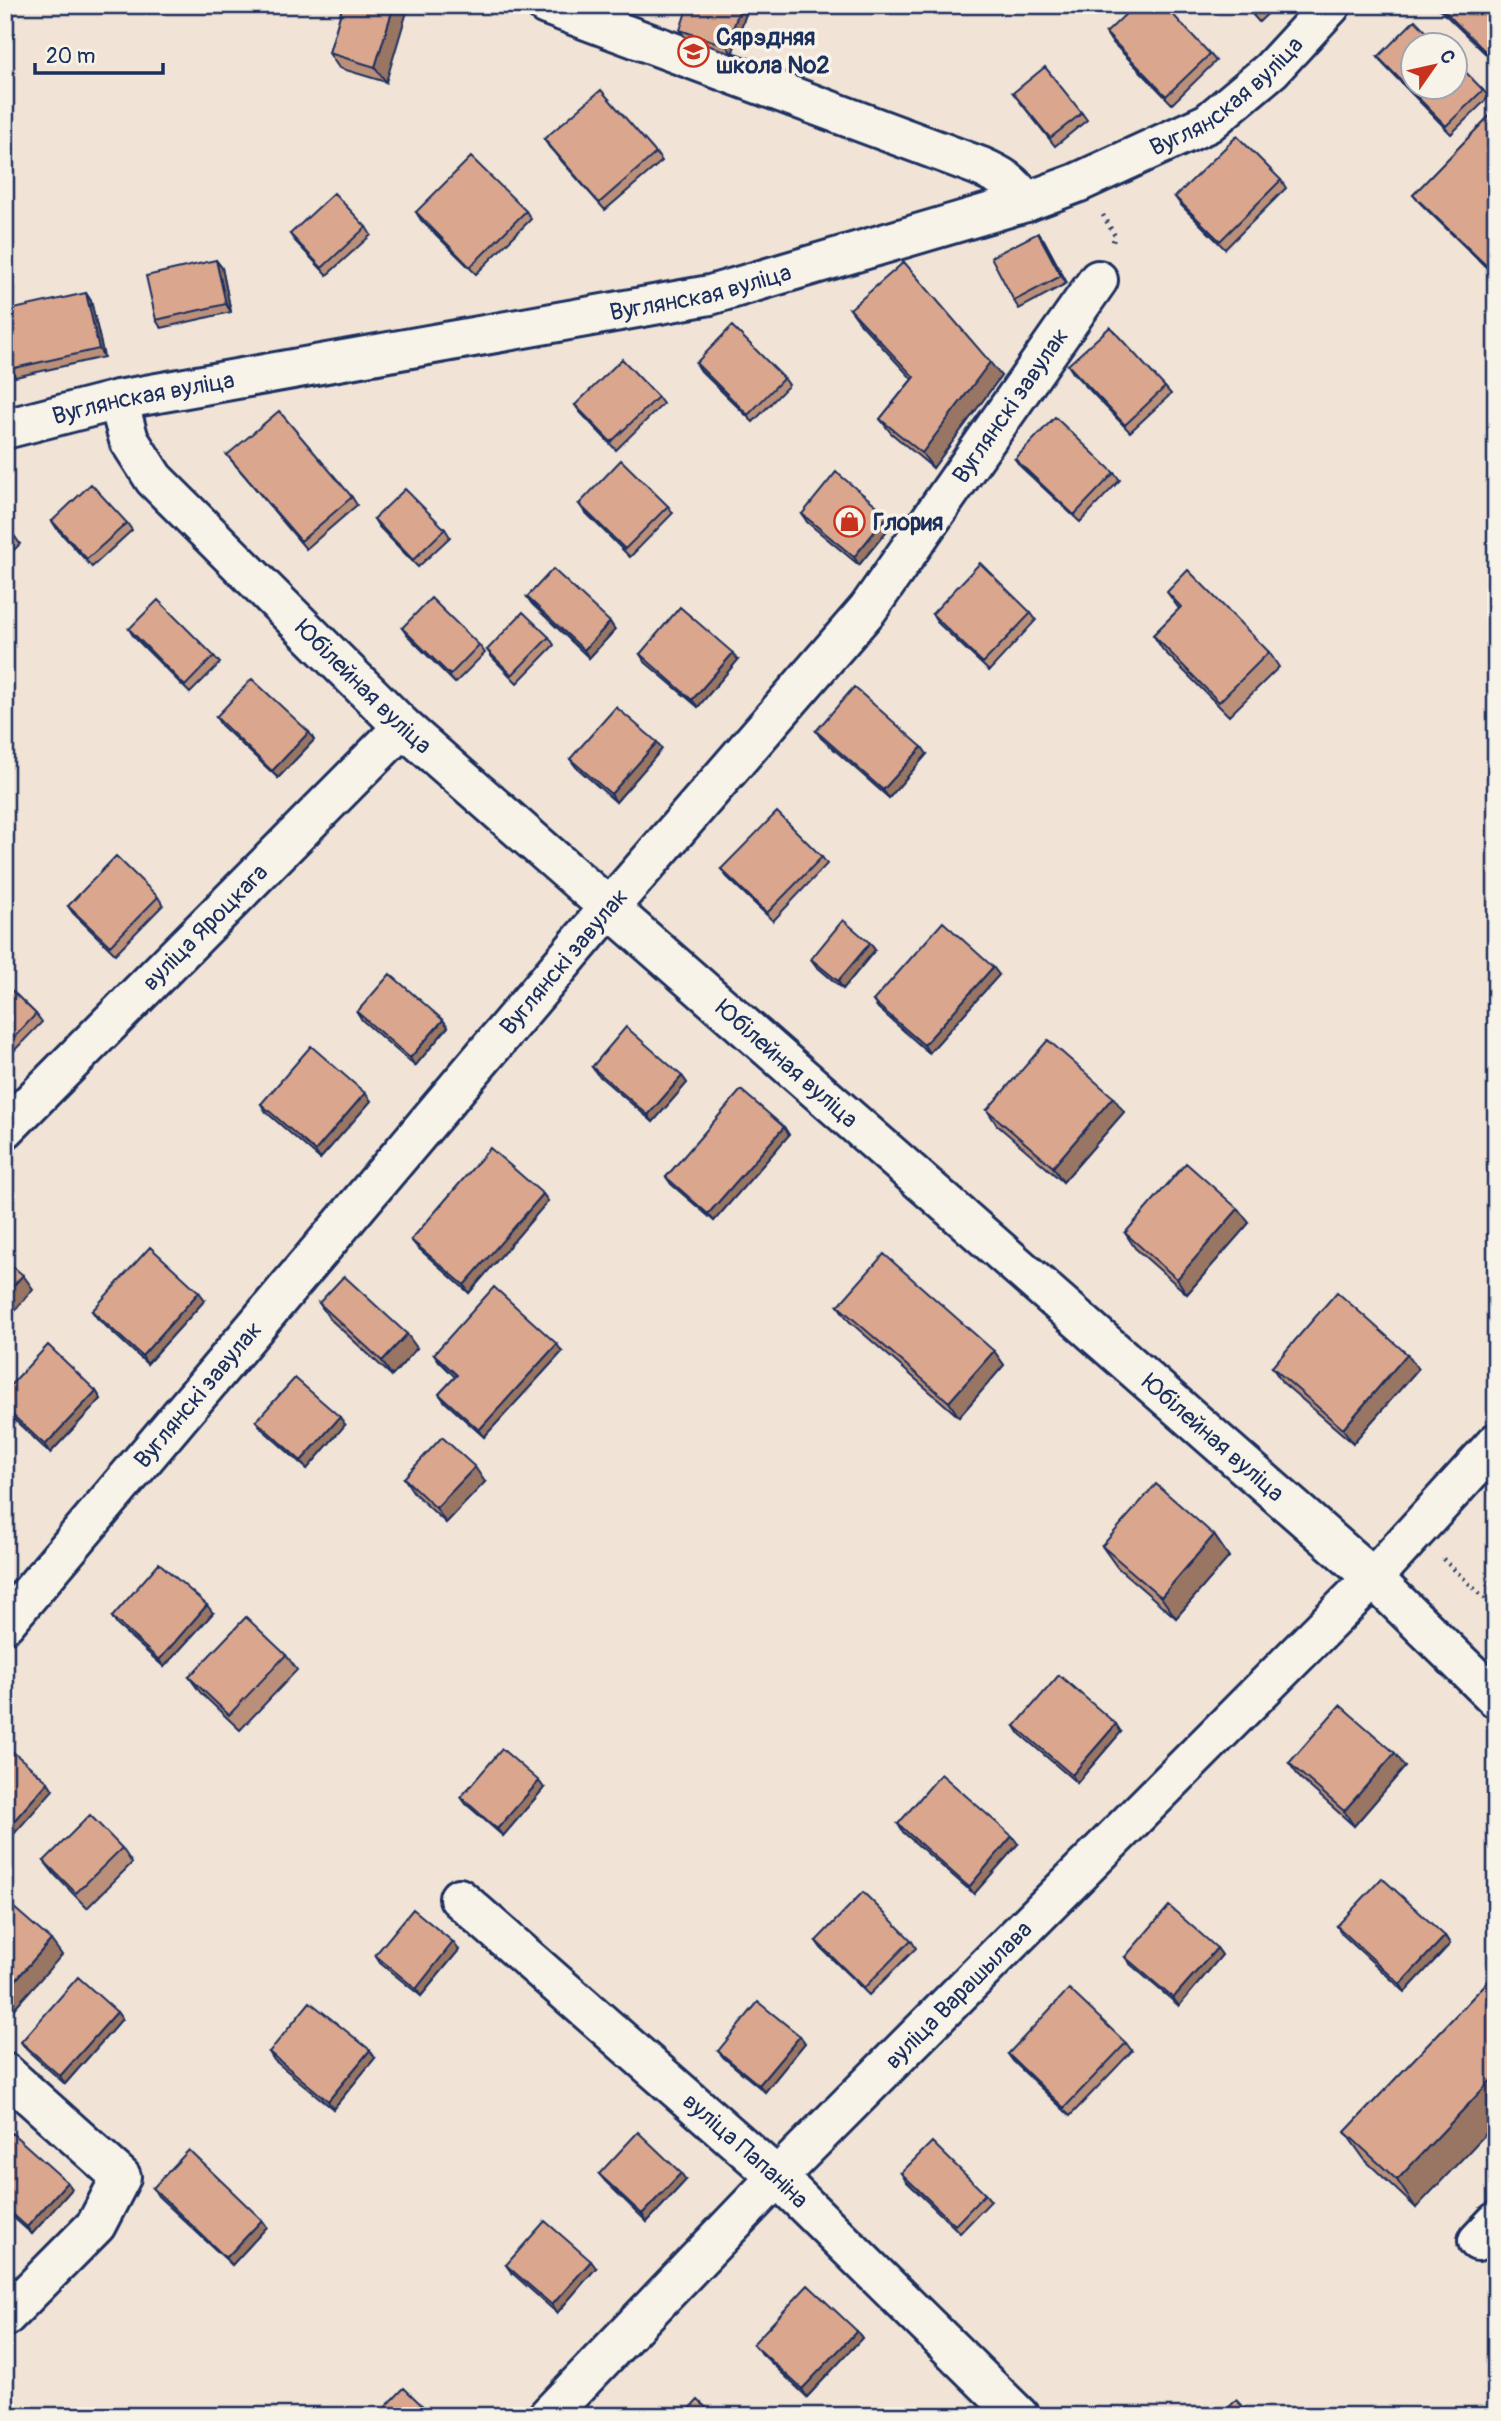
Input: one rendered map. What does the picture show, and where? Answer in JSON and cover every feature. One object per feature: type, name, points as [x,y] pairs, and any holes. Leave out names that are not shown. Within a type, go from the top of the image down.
[{"type":"street","points":[[546,5],[1004,176],[1017,188],[1026,202]]},
{"type":"street","name":"Вуглянская вуліца","points":[[5,429],[118,400],[710,295],[1026,202],[1077,183],[1208,123],[1270,70],[1331,5]]},
{"type":"street","name":"Вуглянскі завулак","points":[[5,1623],[607,908],[868,609],[1098,280]]},
{"type":"street","name":"Юбілейная вуліца","points":[[118,400],[129,440],[154,479],[403,727],[1373,1578],[1496,1698]]},
{"type":"street","name":"вуліца Яроцкага","points":[[5,1129],[403,727]]},
{"type":"street","name":"вуліца Варашылава","points":[[548,2416],[777,2177],[1373,1578],[1496,1443]]},
{"type":"street","name":"вуліца Папаніна","points":[[460,1898],[777,2177],[1019,2416]]},
{"type":"street","points":[[5,2073],[121,2177],[96,2225],[5,2317]]},
{"type":"path","points":[[1414,1532],[1496,1609]]},
{"type":"building","points":[[343,5],[394,5],[375,67],[329,53]]},
{"type":"building","points":[[688,5],[741,5],[727,46],[680,30]]},
{"type":"building","points":[[1135,5],[1164,5],[1210,54],[1166,96],[1106,33]]},
{"type":"building","points":[[1245,5],[1264,5],[1254,14]]},
{"type":"building","points":[[1438,5],[1496,5],[1496,50],[1490,56],[1470,36],[1470,32],[1466,32]]},
{"type":"building","points":[[1415,20],[1427,32],[1403,32]]},
{"type":"building","points":[[1400,35],[1400,79],[1378,57]]},
{"type":"building","points":[[1045,67],[1082,113],[1050,138],[1013,93]]},
{"type":"building","points":[[1470,77],[1483,90],[1446,126],[1422,102],[1470,102]]},
{"type":"building","points":[[601,90],[656,153],[599,203],[544,139]]},
{"type":"building","points":[[1496,109],[1496,269],[1493,272],[1413,195]]},
{"type":"building","points":[[1237,136],[1281,180],[1220,241],[1175,197]]},
{"type":"building","points":[[471,157],[526,211],[470,267],[416,212]]},
{"type":"building","points":[[334,193],[366,227],[322,268],[290,234]]},
{"type":"building","points":[[1038,233],[1061,276],[1014,301],[991,257]]},
{"type":"building","points":[[216,260],[226,304],[156,320],[146,276]]},
{"type":"building","points":[[904,262],[990,362],[922,453],[880,419],[914,377],[850,309]]},
{"type":"building","points":[[86,293],[99,349],[10,369],[5,348],[5,311]]},
{"type":"building","points":[[732,326],[784,378],[748,415],[696,363]]},
{"type":"building","points":[[1110,327],[1165,387],[1125,425],[1068,365]]},
{"type":"building","points":[[622,359],[658,397],[611,442],[575,405]]},
{"type":"building","points":[[279,411],[352,497],[301,541],[227,455]]},
{"type":"building","points":[[1055,417],[1114,473],[1074,515],[1015,459]]},
{"type":"building","points":[[621,460],[668,506],[625,549],[579,504]]},
{"type":"building","name":"Глория","points":[[836,472],[888,515],[854,557],[802,514]]},
{"type":"building","points":[[91,484],[127,523],[87,559],[52,521]]},
{"type":"building","points":[[405,489],[445,529],[413,560],[374,519]]},
{"type":"building","points":[[5,528],[15,537],[5,546]]},
{"type":"building","points":[[980,563],[1031,613],[983,663],[932,614]]},
{"type":"building","points":[[553,569],[610,622],[584,650],[527,597]]},
{"type":"building","points":[[1188,570],[1269,652],[1219,702],[1153,635],[1181,607],[1167,592]]},
{"type":"building","points":[[431,598],[479,645],[450,675],[402,628]]},
{"type":"building","points":[[158,600],[214,656],[185,686],[129,629]]},
{"type":"building","points":[[680,607],[733,653],[692,700],[640,654]]},
{"type":"building","points":[[523,612],[549,637],[512,675],[487,650]]},
{"type":"building","points":[[252,679],[309,732],[272,771],[216,717]]},
{"type":"building","points":[[854,687],[922,747],[883,790],[816,731]]},
{"type":"building","points":[[616,707],[657,742],[611,794],[570,759]]},
{"type":"building","points":[[777,812],[822,857],[767,913],[721,869]]},
{"type":"building","points":[[116,856],[158,897],[110,946],[68,906]]},
{"type":"building","points":[[843,920],[870,943],[838,981],[811,959]]},
{"type":"building","points":[[943,922],[993,967],[924,1045],[873,1001]]},
{"type":"building","points":[[390,974],[443,1020],[410,1058],[357,1012]]},
{"type":"building","points":[[5,984],[36,1014],[5,1047]]},
{"type":"building","points":[[626,1027],[682,1076],[648,1115],[592,1067]]},
{"type":"building","points":[[1048,1040],[1113,1097],[1053,1167],[987,1110]]},
{"type":"building","points":[[311,1046],[365,1093],[315,1151],[261,1104]]},
{"type":"building","points":[[741,1090],[784,1127],[708,1214],[666,1177]]},
{"type":"building","points":[[490,1148],[543,1194],[464,1285],[411,1240]]},
{"type":"building","points":[[1186,1163],[1238,1209],[1177,1279],[1125,1233]]},
{"type":"building","points":[[150,1247],[199,1292],[142,1356],[92,1311]]},
{"type":"building","points":[[884,1254],[994,1351],[949,1402],[838,1306]]},
{"type":"building","points":[[5,1260],[23,1275],[5,1295]]},
{"type":"building","points":[[344,1276],[407,1334],[382,1361],[319,1303]]},
{"type":"building","points":[[494,1287],[557,1344],[479,1430],[439,1394],[457,1375],[434,1354]]},
{"type":"building","points":[[1337,1292],[1407,1354],[1343,1429],[1272,1367]]},
{"type":"building","points":[[48,1345],[96,1391],[45,1445],[5,1408],[5,1391]]},
{"type":"building","points":[[295,1378],[340,1417],[301,1461],[256,1421]]},
{"type":"building","points":[[442,1437],[475,1467],[436,1508],[404,1478]]},
{"type":"building","points":[[1156,1484],[1214,1535],[1161,1597],[1102,1546]]},
{"type":"building","points":[[159,1563],[207,1605],[159,1660],[112,1617]]},
{"type":"building","points":[[246,1617],[286,1655],[229,1715],[189,1677]]},
{"type":"building","points":[[1059,1675],[1116,1724],[1072,1775],[1015,1726]]},
{"type":"building","points":[[1340,1705],[1395,1753],[1344,1811],[1289,1763]]},
{"type":"building","points":[[5,1745],[48,1782],[5,1831]]},
{"type":"building","points":[[502,1749],[539,1781],[497,1829],[461,1797]]},
{"type":"building","points":[[941,1774],[1012,1836],[969,1887],[898,1824]]},
{"type":"building","points":[[90,1815],[122,1848],[76,1893],[44,1861]]},
{"type":"building","points":[[1382,1878],[1445,1936],[1400,1984],[1337,1926]]},
{"type":"building","points":[[863,1892],[911,1940],[864,1988],[816,1941]]},
{"type":"building","points":[[5,1900],[51,1940],[5,1992]]},
{"type":"building","points":[[1169,1906],[1217,1948],[1173,1998],[1125,1957]]},
{"type":"building","points":[[413,1909],[453,1942],[416,1989],[375,1955]]},
{"type":"building","points":[[1496,1973],[1496,2075],[1397,2180],[1345,2132]]},
{"type":"building","points":[[78,1977],[117,2012],[60,2076],[21,2042]]},
{"type":"building","points":[[1069,1989],[1126,2043],[1064,2108],[1008,2054]]},
{"type":"building","points":[[310,2002],[370,2050],[328,2101],[269,2052]]},
{"type":"building","points":[[758,2002],[800,2036],[759,2085],[718,2051]]},
{"type":"building","points":[[638,2132],[681,2173],[642,2214],[599,2174]]},
{"type":"building","points":[[12,2133],[67,2182],[27,2227],[5,2207],[5,2141]]},
{"type":"building","points":[[932,2142],[985,2194],[955,2225],[901,2173]]},
{"type":"building","points":[[189,2150],[262,2220],[226,2258],[153,2188]]},
{"type":"building","points":[[545,2221],[591,2261],[552,2305],[506,2265]]},
{"type":"building","points":[[808,2285],[857,2331],[802,2389],[753,2344]]},
{"type":"building","points":[[404,2388],[433,2416],[377,2416]]},
{"type":"building","points":[[698,2400],[715,2416],[683,2416]]},
{"type":"building","points":[[1236,2400],[1252,2416],[1221,2416]]},
{"type":"place","name":"Сярэдняя школа №2","points":[[693,51]]},
{"type":"place","name":"Глория","points":[[850,522]]}]
